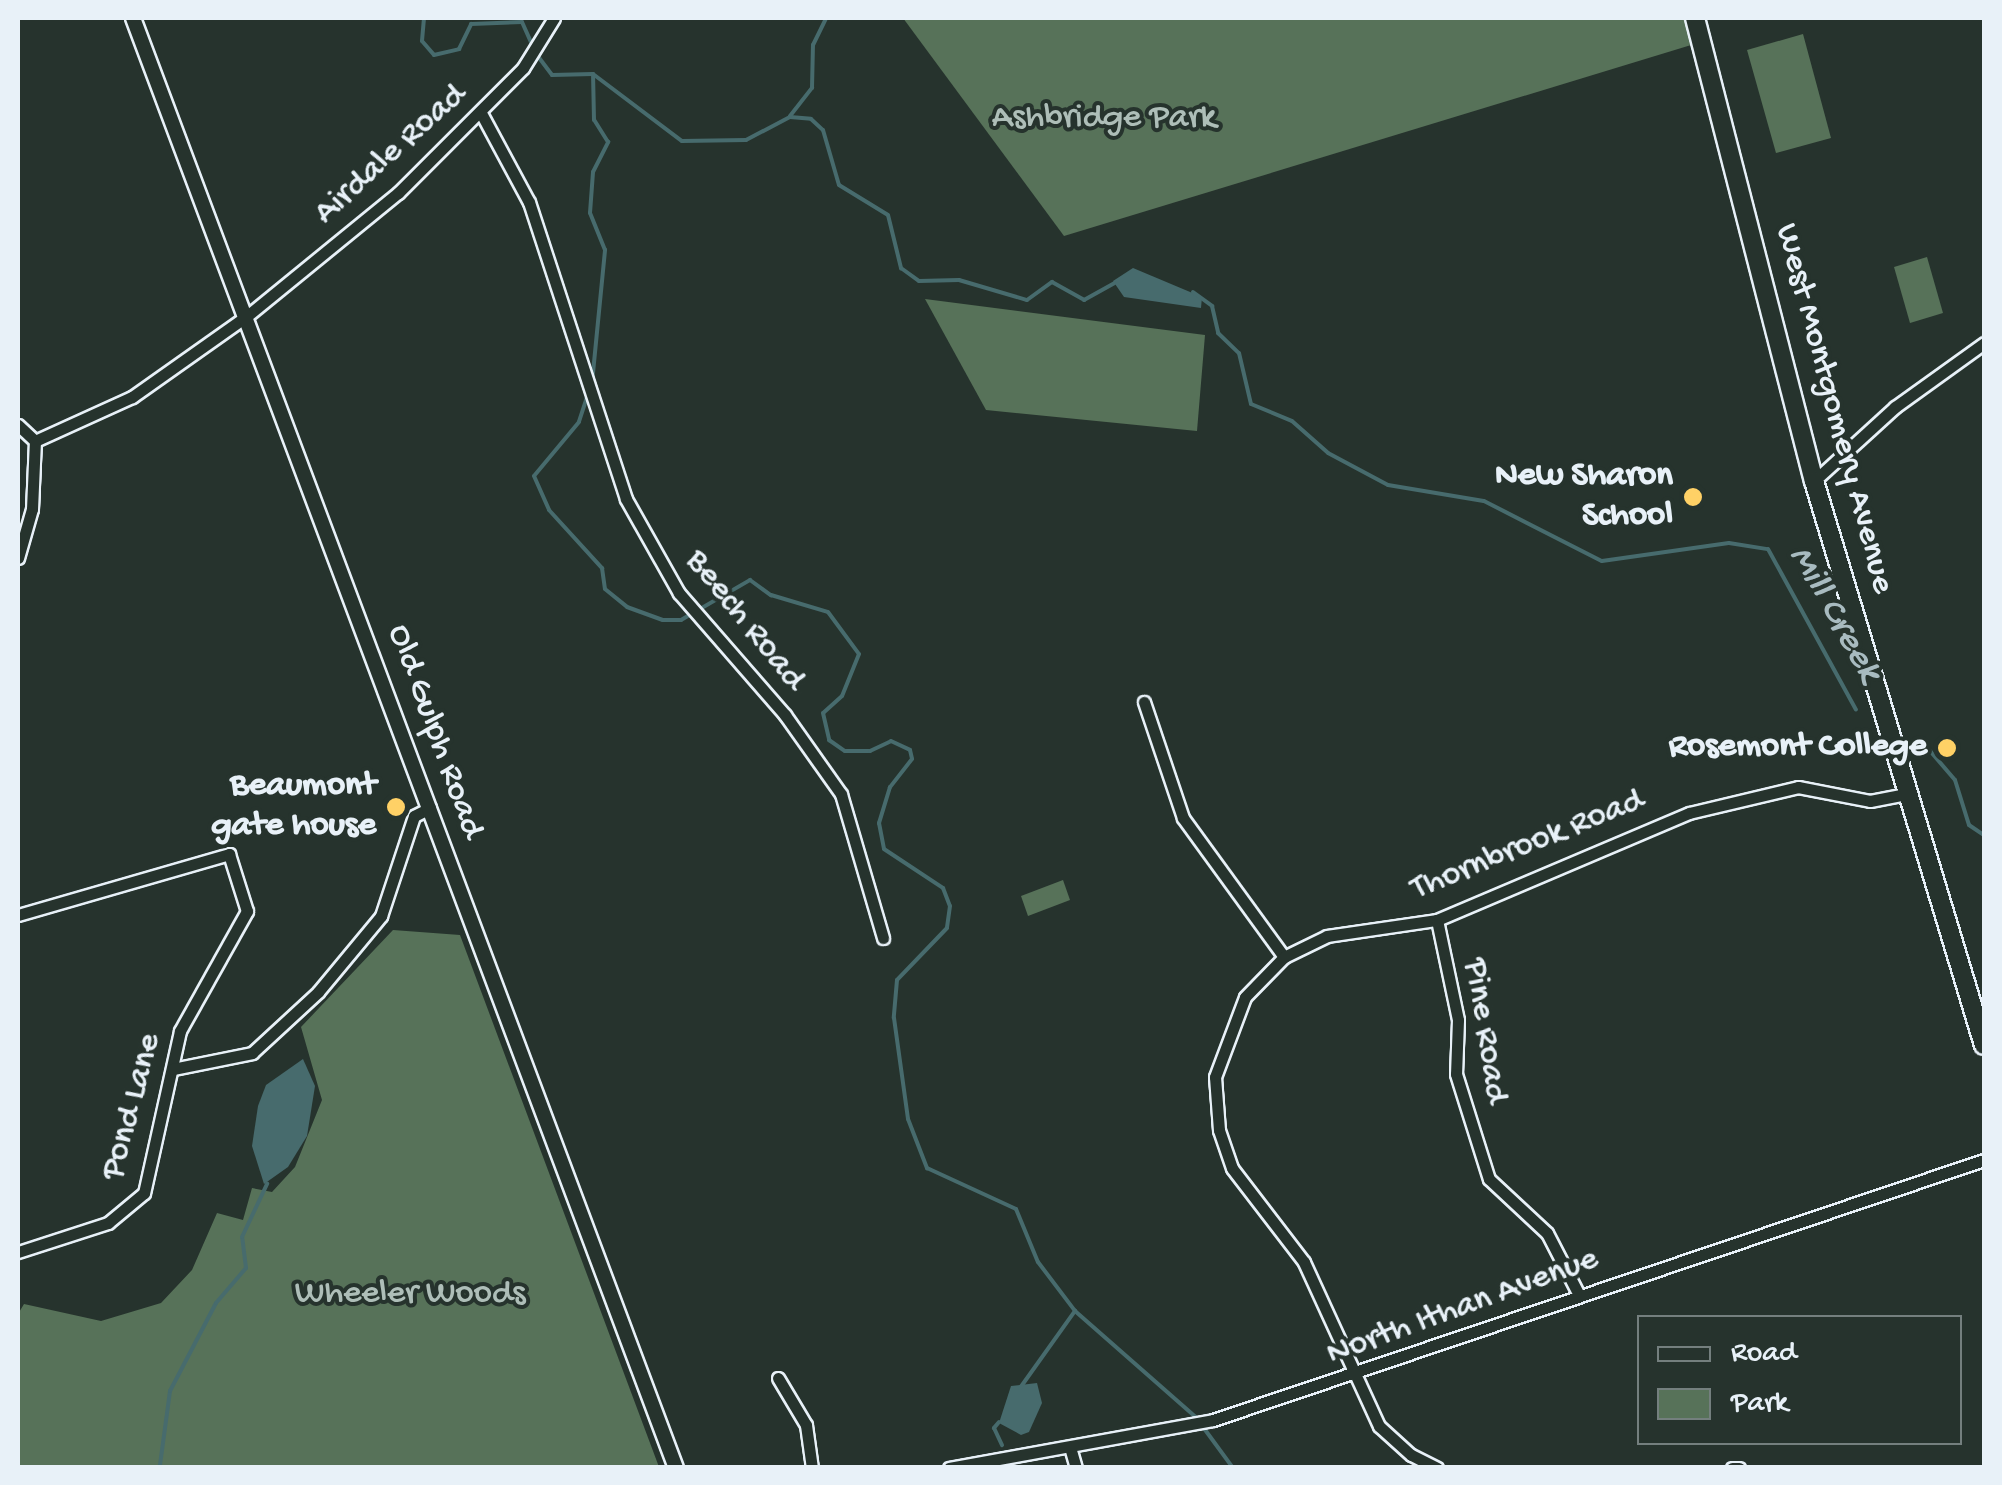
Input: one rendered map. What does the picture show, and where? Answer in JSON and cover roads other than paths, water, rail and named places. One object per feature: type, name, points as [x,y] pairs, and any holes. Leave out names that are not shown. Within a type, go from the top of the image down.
[{"type":"main road","name":"West Montgomery Avenue","points":[[1694,18],[1814,480],[1984,1045]]},
{"type":"street","name":"Old Gulph Road","points":[[133,18],[676,1468]]},
{"type":"street","name":"Airdale Road","points":[[35,441],[132,396],[247,316],[398,193],[523,68],[554,18]]},
{"type":"street","name":"Beech Road","points":[[480,113],[530,202],[584,361],[594,414],[626,500],[679,593],[842,794],[883,938]]},
{"type":"street","points":[[1814,480],[1895,407],[1984,343]]},
{"type":"street","points":[[18,425],[35,441],[32,509],[18,558]]},
{"type":"street","points":[[1144,702],[1183,818],[1284,958]]},
{"type":"street","name":"Thornbrook Road","points":[[1437,1468],[1411,1455],[1379,1426],[1304,1262],[1232,1168],[1219,1130],[1215,1077],[1244,997],[1284,958],[1326,936],[1437,920],[1650,827],[1733,800],[1798,786],[1870,801],[1911,793]]},
{"type":"street","points":[[172,1069],[252,1054],[318,992],[380,916],[414,816],[430,808]]},
{"type":"street","name":"Pond Lane","points":[[18,915],[229,854],[247,912],[180,1031],[144,1193],[132,1208],[108,1223],[18,1252]]},
{"type":"street","name":"Pine Road","points":[[1437,920],[1458,1020],[1456,1074],[1489,1179],[1547,1233],[1578,1295]]},
{"type":"street","name":"North Ithan Avenue","points":[[949,1468],[1213,1420],[1358,1376],[1578,1295],[1984,1160]]},
{"type":"street","points":[[778,1378],[806,1425],[812,1468]]},
{"type":"street","points":[[1070,1448],[1076,1468]]},
{"type":"water","points":[[1133,268],[1202,297],[1201,308],[1124,297],[1113,281]]},
{"type":"water","points":[[303,1059],[315,1086],[307,1136],[288,1167],[264,1184],[252,1146],[258,1106],[266,1085]]},
{"type":"water","points":[[1037,1383],[1042,1403],[1029,1432],[1021,1435],[999,1423],[1011,1386]]},
{"type":"waterway","name":"Mill Creek","points":[[424,18],[422,41],[434,55],[459,49],[471,24],[522,22],[533,47]]},
{"type":"waterway","points":[[790,116],[812,88],[813,45],[826,18]]},
{"type":"waterway","name":"Mill Creek","points":[[537,55],[552,75],[593,74],[682,141],[746,140],[790,117],[811,119],[823,130],[839,185],[888,215],[901,268],[919,281],[959,280],[1027,300],[1052,282],[1084,300],[1115,283]]},
{"type":"waterway","points":[[592,383],[605,250],[590,213],[593,172],[608,142],[594,120],[593,74]]},
{"type":"waterway","name":"Mill Creek","points":[[1193,292],[1212,306],[1218,333],[1239,353],[1251,404],[1292,421],[1328,453],[1388,485],[1484,501],[1602,561],[1729,543],[1768,549],[1856,710]]},
{"type":"waterway","points":[[587,397],[579,422],[534,476],[549,510],[602,568],[605,589],[627,607],[663,620],[681,620],[750,580],[771,595],[828,612],[859,654],[842,696],[823,713],[829,740],[845,751],[870,751],[891,741],[910,750],[912,759],[890,787],[879,823],[884,849],[943,888],[950,906],[947,928],[897,980],[894,1018],[908,1119],[927,1168],[1016,1209],[1038,1262],[1075,1311],[1198,1419]]},
{"type":"waterway","name":"Mill Creek","points":[[1919,738],[1955,780],[1969,825],[1984,835]]},
{"type":"waterway","points":[[160,1465],[170,1391],[216,1303],[246,1268],[242,1237],[267,1184]]},
{"type":"waterway","points":[[1020,1388],[1075,1311]]},
{"type":"waterway","points":[[999,1422],[994,1428],[1002,1445]]},
{"type":"waterway","points":[[1203,1427],[1233,1468]]},
{"type":"place","name":"New Sharon School","points":[[1693,497]]},
{"type":"place","name":"Rosemont College","points":[[1947,748]]},
{"type":"place","name":"Beaumont gate house","points":[[396,807]]},
{"type":"park label","name":"Ashbridge Park","points":[[1104,119]]},
{"type":"park label","name":"Wheeler Woods","points":[[410,1295]]}]
